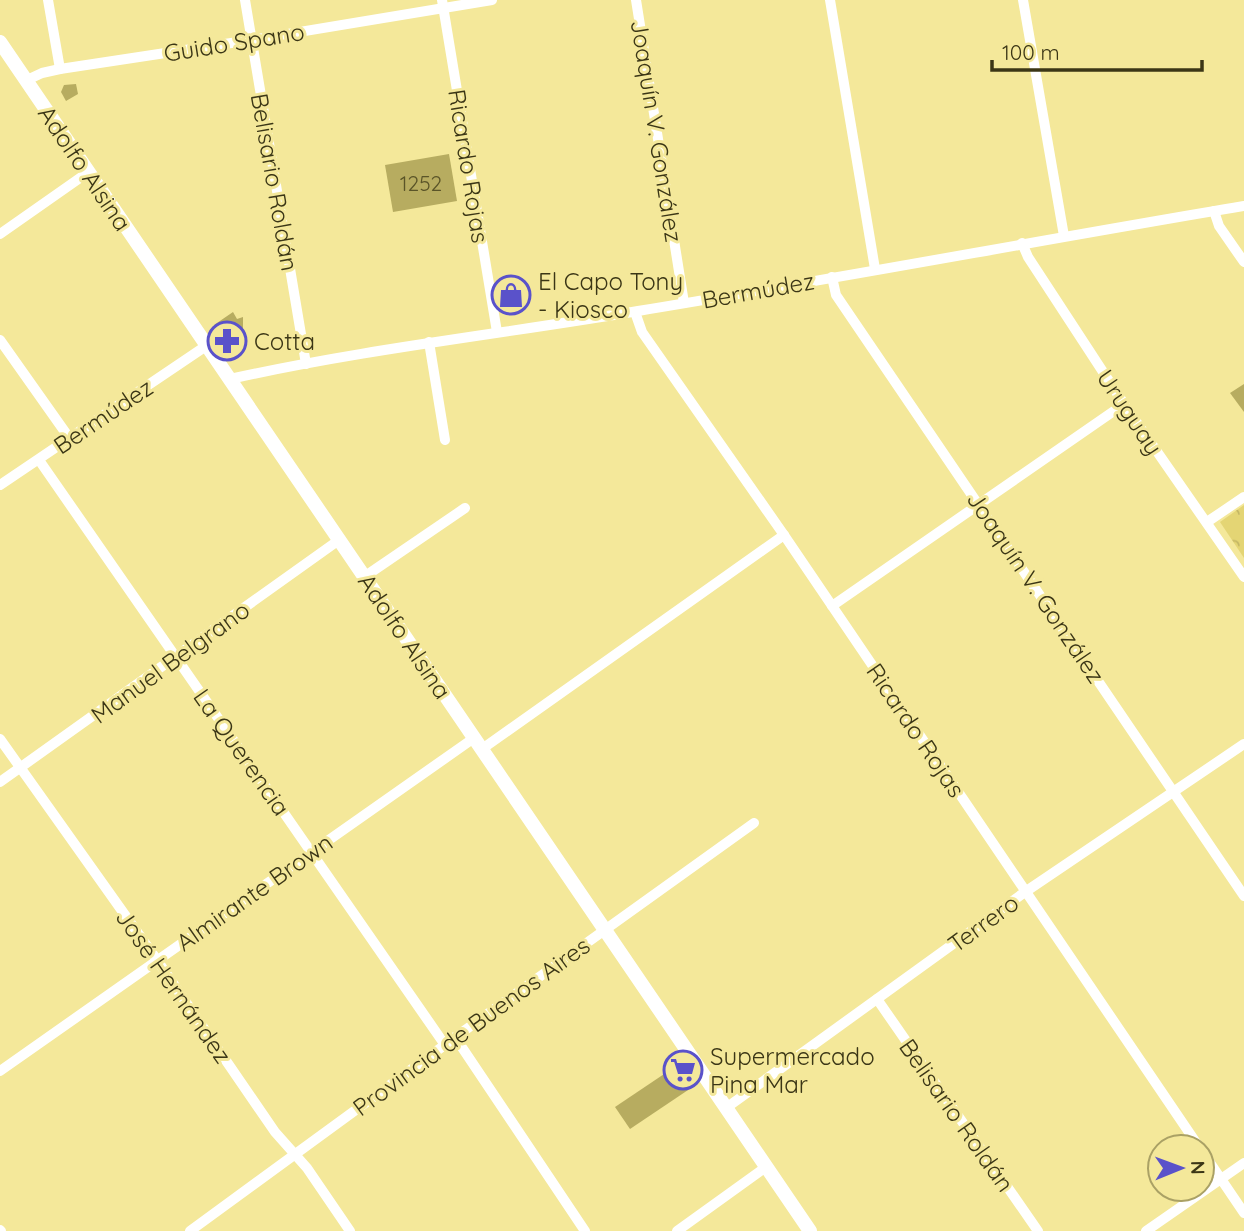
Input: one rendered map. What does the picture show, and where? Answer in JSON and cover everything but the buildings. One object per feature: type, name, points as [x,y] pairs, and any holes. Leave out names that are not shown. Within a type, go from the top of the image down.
[{"type":"street","points":[[48,0],[60,69]]},
{"type":"street","name":"Belisario Roldán","points":[[245,0],[306,364]]},
{"type":"street","name":"Guido Spano","points":[[27,80],[60,69],[251,40],[442,4],[492,0]]},
{"type":"street","name":"Joaquín V. González","points":[[636,0],[684,303]]},
{"type":"street","points":[[830,0],[875,269]]},
{"type":"street","points":[[1023,0],[1064,236]]},
{"type":"street","name":"Ricardo Rojas","points":[[442,4],[497,332]]},
{"type":"street","name":"Adolfo Alsina","points":[[0,42],[810,1231]]},
{"type":"street","points":[[0,234],[87,173]]},
{"type":"street","name":"Bermúdez","points":[[230,379],[429,342],[635,312],[1244,206]]},
{"type":"street","points":[[1214,211],[1219,226],[1244,262]]},
{"type":"street","name":"Uruguay","points":[[1022,243],[1028,257],[1124,404],[1244,577]]},
{"type":"street","name":"Joaquín V. González","points":[[832,277],[836,295],[1244,896]]},
{"type":"street","name":"Ricardo Rojas","points":[[635,312],[642,332],[1190,1133]]},
{"type":"street","points":[[0,340],[69,439]]},
{"type":"street","points":[[429,342],[445,440]]},
{"type":"street","name":"Bermúdez","points":[[0,485],[206,346]]},
{"type":"street","points":[[832,606],[1124,404]]},
{"type":"street","name":"La Querencia","points":[[39,460],[445,1045]]},
{"type":"street","points":[[1207,522],[1244,497]]},
{"type":"street","points":[[364,577],[465,508]]},
{"type":"street","name":"Almirante Brown","points":[[0,1071],[312,851],[478,744],[784,536]]},
{"type":"street","name":"Manuel Belgrano","points":[[0,782],[339,540]]},
{"type":"street","name":"José Hernández","points":[[0,739],[275,1132],[295,1153],[350,1231]]},
{"type":"street","name":"Terrero","points":[[726,1108],[1025,892],[1244,744]]},
{"type":"street","name":"Provincia de Buenos Aires","points":[[190,1231],[606,928],[754,824]]},
{"type":"street","name":"Belisario Roldán","points":[[877,999],[1038,1231]]},
{"type":"street","points":[[455,1037],[585,1231]]},
{"type":"street","points":[[1146,1231],[1244,1163]]},
{"type":"street","points":[[677,1231],[766,1167]]},
{"type":"street","name":"Ricardo Rojas","points":[[1216,1172],[1244,1213]]},
{"type":"green space","points":[[1244,505],[1244,558],[1220,522]]},
{"type":"place","name":"El Capo Tony - Kiosco","points":[[511,295]]},
{"type":"place","name":"Cotta","points":[[227,341]]},
{"type":"place","name":"Supermercado Pina Mar","points":[[683,1070]]}]
